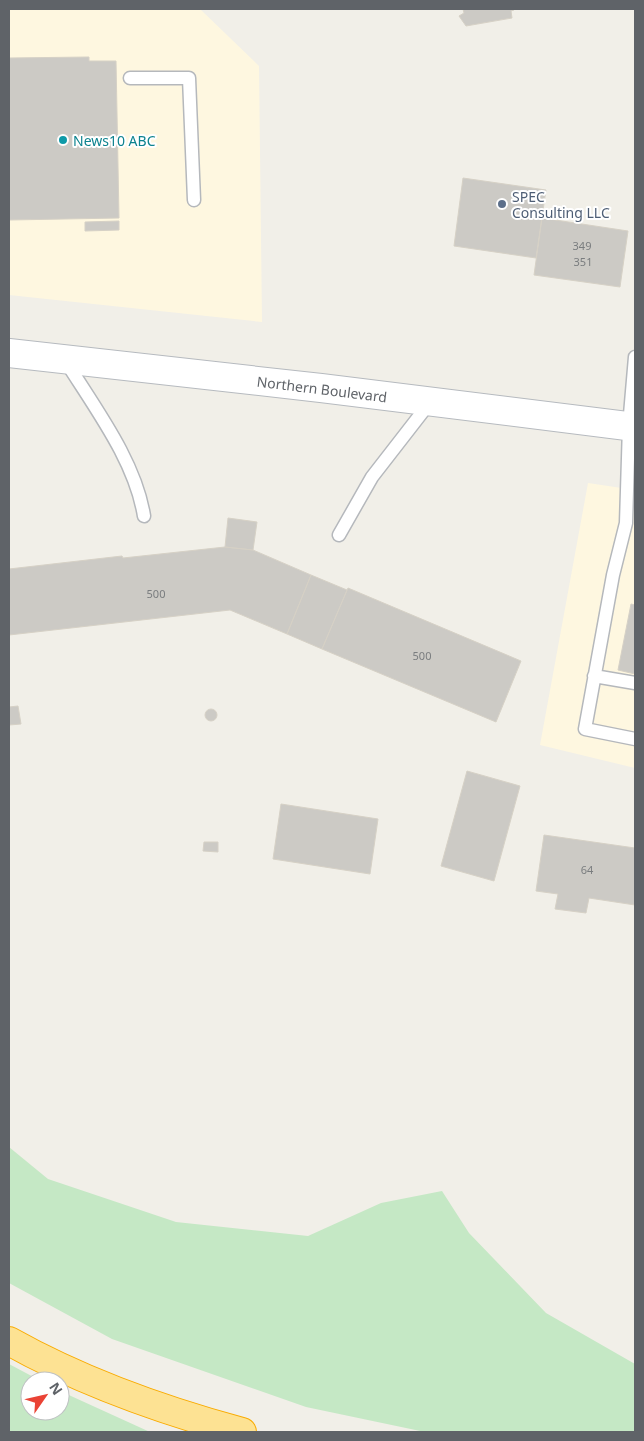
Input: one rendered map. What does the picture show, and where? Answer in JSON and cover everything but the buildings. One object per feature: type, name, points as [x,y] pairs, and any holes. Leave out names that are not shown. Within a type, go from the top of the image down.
[{"type":"highway","points":[[9,1340],[70,1372],[113,1391],[161,1408],[242,1432]]},
{"type":"main road","name":"Northern Boulevard","points":[[9,353],[432,401],[632,426]]},
{"type":"lane","points":[[130,78],[189,78],[194,200]]},
{"type":"lane","points":[[635,357],[626,523],[613,575],[585,729],[635,739]]},
{"type":"lane","points":[[65,360],[117,444],[138,491],[144,516]]},
{"type":"lane","points":[[339,536],[372,478],[432,401]]},
{"type":"lane","points":[[622,538],[635,541]]},
{"type":"lane","points":[[594,676],[635,683]]},
{"type":"shaded area","points":[[9,9],[200,9],[259,66],[262,322],[9,295]]},
{"type":"shaded area","points":[[588,483],[635,490],[635,768],[540,745]]},
{"type":"green space","points":[[9,1147],[48,1179],[176,1222],[308,1236],[381,1203],[442,1191],[469,1233],[546,1313],[635,1364],[635,1432],[425,1432],[306,1407],[112,1339],[9,1283]]},
{"type":"green space","points":[[9,1364],[22,1371],[20,1371],[20,1421],[70,1421],[70,1396],[150,1432],[9,1432]]},
{"type":"place","name":"News10 ABC","points":[[63,140]]},
{"type":"place","name":"SPEC Consulting LLC","points":[[502,204]]}]
